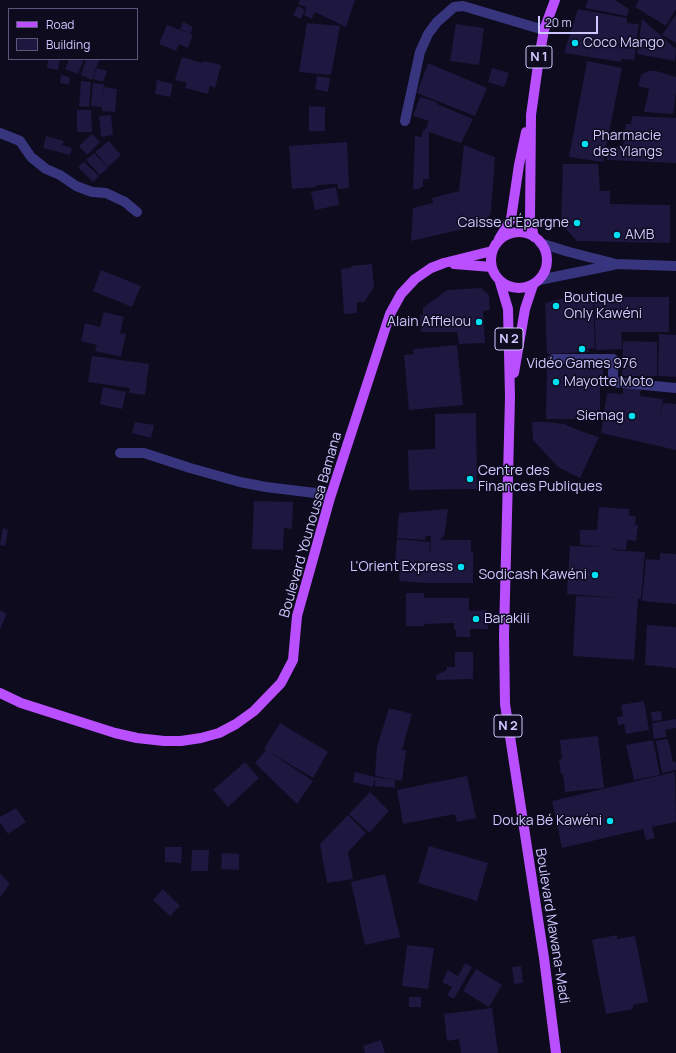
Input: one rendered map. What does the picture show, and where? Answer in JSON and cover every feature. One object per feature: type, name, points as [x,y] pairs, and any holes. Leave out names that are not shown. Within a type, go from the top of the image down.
[{"type":"main road","name":"N 1","points":[[537,240],[530,212],[531,115],[538,58],[544,30],[555,0]]},
{"type":"main road","name":"N 1","points":[[494,248],[511,219],[524,140],[531,115]]},
{"type":"main road","points":[[513,233],[524,233],[537,240],[546,255],[546,266],[543,274],[536,282],[525,288],[516,289],[500,282],[495,275],[491,259],[494,248],[500,239],[513,233]]},
{"type":"main road","name":"Boulevard Younoussa Bamana","points":[[0,693],[28,705],[115,733],[136,738],[164,741],[181,741],[219,733],[236,724],[254,711],[281,683],[293,660],[296,616],[330,498],[390,314],[401,294],[416,279],[431,268],[494,248]]},
{"type":"main road","points":[[444,263],[492,267]]},
{"type":"main road","name":"Boulevard Mawana-Madi","points":[[500,282],[508,310],[510,397],[504,627],[505,704],[544,958],[556,1053]]},
{"type":"main road","name":"Boulevard Mawana-Madi","points":[[510,397],[525,309],[536,282]]},
{"type":"street","points":[[405,121],[420,52],[428,34],[454,7],[462,3],[544,30]]},
{"type":"street","points":[[0,133],[20,141],[31,157],[46,169],[76,186],[92,192],[106,192],[125,202],[137,212]]},
{"type":"street","points":[[537,240],[569,252],[616,264],[676,266]]},
{"type":"street","points":[[536,282],[616,264]]},
{"type":"street","points":[[553,359],[613,359],[613,382],[676,388]]},
{"type":"street","points":[[120,453],[144,452],[190,468],[240,482],[315,493],[330,498]]},
{"type":"building","points":[[300,0],[355,0],[346,27],[315,12],[312,19],[304,15],[307,8],[298,4]]},
{"type":"building","points":[[588,0],[615,0],[629,9],[627,16],[585,8]]},
{"type":"building","points":[[639,0],[676,0],[676,9],[666,26],[635,7]]},
{"type":"building","points":[[298,6],[305,10],[301,19],[293,15]]},
{"type":"building","points":[[578,9],[627,18],[627,23],[639,24],[634,60],[622,59],[621,62],[564,53]]},
{"type":"building","points":[[676,14],[676,43],[662,35]]},
{"type":"building","points":[[642,19],[676,49],[675,61],[637,54]]},
{"type":"building","points":[[183,22],[193,27],[190,34],[180,29]]},
{"type":"building","points":[[307,23],[340,26],[331,75],[299,72]]},
{"type":"building","points":[[456,24],[484,28],[479,65],[450,61]]},
{"type":"building","points":[[167,25],[193,35],[188,48],[179,44],[176,51],[159,44]]},
{"type":"building","points":[[182,57],[203,63],[203,61],[221,65],[215,88],[210,86],[208,94],[185,88],[187,83],[175,80]]},
{"type":"building","points":[[48,60],[60,60],[58,70],[47,68]]},
{"type":"building","points":[[69,60],[84,60],[78,74],[65,69]]},
{"type":"building","points":[[86,60],[99,60],[92,80],[81,75]]},
{"type":"building","points":[[587,61],[622,68],[603,162],[569,157]]},
{"type":"building","points":[[428,63],[487,88],[475,116],[417,93]]},
{"type":"building","points":[[97,68],[107,71],[103,82],[93,79]]},
{"type":"building","points":[[492,68],[509,73],[504,87],[488,82]]},
{"type":"building","points":[[648,71],[656,71],[676,77],[676,92],[673,114],[644,112],[649,89],[638,86],[641,75]]},
{"type":"building","points":[[61,75],[70,77],[69,85],[60,83]]},
{"type":"building","points":[[317,76],[330,78],[328,92],[315,89]]},
{"type":"building","points":[[157,80],[173,84],[170,97],[155,94]]},
{"type":"building","points":[[81,81],[91,82],[89,107],[79,106]]},
{"type":"building","points":[[93,83],[104,84],[103,98],[104,87],[117,89],[115,112],[102,111],[102,107],[91,106]]},
{"type":"building","points":[[420,97],[437,102],[437,104],[473,119],[461,143],[429,132],[429,179],[423,179],[423,186],[419,189],[413,189],[415,136],[422,137],[423,130],[425,130],[429,121],[413,116]]},
{"type":"building","points":[[309,106],[325,107],[325,131],[309,131]]},
{"type":"building","points":[[77,110],[91,110],[92,132],[77,132]]},
{"type":"building","points":[[111,115],[113,135],[101,137],[99,116]]},
{"type":"building","points":[[632,116],[676,118],[676,163],[607,160],[608,147],[623,147],[626,124],[631,124]]},
{"type":"building","points":[[92,134],[100,142],[87,155],[79,146]]},
{"type":"building","points":[[46,136],[64,141],[62,145],[72,148],[70,155],[43,148]]},
{"type":"building","points":[[109,141],[121,155],[108,167],[95,152]]},
{"type":"building","points":[[347,142],[349,188],[338,189],[337,184],[317,185],[316,187],[292,189],[289,146]]},
{"type":"building","points":[[464,145],[495,157],[490,215],[484,221],[472,227],[411,241],[413,208],[433,203],[432,198],[459,191]]},
{"type":"building","points":[[94,153],[108,168],[100,175],[86,160]]},
{"type":"building","points":[[84,162],[99,176],[93,182],[78,167]]},
{"type":"building","points":[[563,164],[598,164],[600,191],[610,191],[610,204],[670,205],[670,243],[577,241],[561,224]]},
{"type":"building","points":[[336,187],[339,205],[315,210],[311,192]]},
{"type":"building","points":[[372,264],[374,287],[364,302],[357,302],[357,313],[344,314],[341,269],[351,268],[351,266]]},
{"type":"building","points":[[101,270],[141,286],[132,307],[93,291]]},
{"type":"building","points":[[481,288],[489,295],[490,310],[483,311],[485,343],[459,344],[457,332],[421,332],[420,315],[423,315],[423,308],[447,290]]},
{"type":"building","points":[[591,291],[597,291],[597,298],[593,299],[595,348],[588,349],[589,352],[547,354],[545,303]]},
{"type":"building","points":[[621,297],[669,297],[669,332],[621,332]]},
{"type":"building","points":[[620,298],[622,349],[596,350],[594,299]]},
{"type":"building","points":[[104,312],[124,317],[120,333],[126,334],[121,357],[95,351],[97,345],[81,341],[85,323],[100,327]]},
{"type":"building","points":[[659,334],[676,335],[676,377],[658,376]]},
{"type":"building","points":[[623,341],[657,342],[657,376],[622,376]]},
{"type":"building","points":[[457,345],[463,405],[409,410],[404,355],[414,354],[413,349]]},
{"type":"building","points":[[92,356],[149,364],[145,395],[129,393],[130,388],[88,382]]},
{"type":"building","points":[[547,366],[598,366],[598,368],[603,368],[603,383],[600,383],[600,419],[546,419]]},
{"type":"building","points":[[103,387],[126,392],[122,409],[100,404]]},
{"type":"building","points":[[623,387],[641,389],[640,396],[663,399],[660,418],[663,403],[676,404],[676,450],[601,433],[607,393],[623,394]]},
{"type":"building","points":[[476,413],[477,489],[409,490],[408,450],[435,449],[435,414]]},
{"type":"building","points":[[135,422],[154,425],[151,438],[132,433]]},
{"type":"building","points":[[532,422],[564,424],[599,437],[580,478],[558,467],[533,440]]},
{"type":"building","points":[[254,501],[293,502],[292,529],[284,528],[283,550],[252,549]]},
{"type":"building","points":[[599,507],[629,509],[629,515],[636,517],[635,525],[638,525],[636,541],[627,540],[626,550],[614,549],[613,547],[613,550],[645,552],[641,599],[638,599],[634,660],[573,656],[576,596],[618,598],[567,594],[570,546],[602,547],[580,545],[580,530],[597,530]]},
{"type":"building","points":[[448,509],[444,537],[441,537],[441,540],[471,540],[471,552],[473,552],[473,583],[426,583],[399,581],[400,563],[395,563],[397,539],[430,542],[429,553],[431,536],[425,536],[425,540],[397,538],[399,513]]},
{"type":"building","points":[[3,528],[8,530],[5,546],[0,545]]},
{"type":"building","points":[[660,553],[676,554],[676,604],[642,601],[646,559],[660,560]]},
{"type":"building","points":[[406,593],[424,593],[424,598],[469,598],[469,611],[487,610],[488,629],[470,629],[470,637],[456,637],[454,623],[406,626]]},
{"type":"building","points":[[0,610],[7,614],[0,629]]},
{"type":"building","points":[[647,625],[676,627],[676,668],[645,665]]},
{"type":"building","points":[[455,652],[473,652],[473,679],[436,680],[436,675],[447,670],[447,667],[455,667]]},
{"type":"building","points":[[644,701],[649,730],[626,734],[624,724],[618,725],[617,717],[623,716],[621,705]]},
{"type":"building","points":[[389,708],[412,714],[402,750],[406,750],[402,781],[376,776],[375,774],[377,747]]},
{"type":"building","points":[[661,711],[662,720],[652,721],[651,712]]},
{"type":"building","points":[[676,719],[676,728],[665,730],[666,737],[654,739],[652,723]]},
{"type":"building","points":[[280,723],[328,752],[313,778],[264,749]]},
{"type":"building","points":[[598,736],[604,788],[565,792],[563,774],[561,775],[559,759],[562,759],[560,740]]},
{"type":"building","points":[[668,739],[673,762],[676,762],[676,770],[662,773],[656,741]]},
{"type":"building","points":[[653,740],[660,775],[634,780],[626,745]]},
{"type":"building","points":[[266,750],[313,781],[297,804],[255,763]]},
{"type":"building","points":[[245,762],[259,778],[228,807],[213,790]]},
{"type":"building","points":[[355,772],[375,777],[373,787],[353,782]]},
{"type":"building","points":[[675,772],[676,822],[652,827],[655,838],[646,840],[643,829],[562,848],[552,801]]},
{"type":"building","points":[[467,776],[476,818],[457,822],[455,814],[403,824],[397,790]]},
{"type":"building","points":[[375,777],[395,780],[395,788],[375,786]]},
{"type":"building","points":[[370,792],[389,811],[369,833],[349,814]]},
{"type":"building","points":[[16,808],[26,822],[8,834],[0,823],[0,817]]},
{"type":"building","points":[[348,815],[366,833],[348,852],[353,879],[327,883],[320,844]]},
{"type":"building","points":[[429,846],[488,863],[477,901],[418,883]]},
{"type":"building","points":[[165,847],[182,847],[181,863],[165,862]]},
{"type":"building","points":[[192,850],[209,850],[208,871],[191,871]]},
{"type":"building","points":[[222,853],[239,854],[239,870],[221,869]]},
{"type":"building","points":[[0,873],[10,884],[0,897]]},
{"type":"building","points":[[385,874],[400,937],[365,945],[351,882]]},
{"type":"building","points":[[163,889],[180,906],[170,916],[153,900]]},
{"type":"building","points":[[617,935],[617,939],[635,936],[648,1002],[633,1005],[633,1009],[606,1014],[592,940]]},
{"type":"building","points":[[407,945],[434,948],[428,989],[402,986]]},
{"type":"building","points":[[465,963],[472,967],[454,999],[447,995],[452,987],[442,982],[448,970],[458,976]]},
{"type":"building","points":[[521,966],[523,983],[514,984],[512,967]]},
{"type":"building","points":[[476,969],[502,985],[489,1007],[463,991]]},
{"type":"building","points":[[409,997],[421,997],[421,1007],[409,1007]]},
{"type":"building","points":[[492,1008],[498,1053],[461,1053],[459,1039],[447,1041],[444,1014]]},
{"type":"building","points":[[381,1040],[385,1053],[365,1053],[363,1046]]},
{"type":"place","name":"Coco Mango","points":[[575,43]]},
{"type":"place","name":"Pharmacie des Ylangs","points":[[585,144]]},
{"type":"place","name":"Caisse d'Épargne","points":[[577,223]]},
{"type":"place","name":"AMB","points":[[617,235]]},
{"type":"place","name":"Boutique Only Kawéni","points":[[556,306]]},
{"type":"place","name":"Alain Afflelou","points":[[479,322]]},
{"type":"place","name":"Vidéo Games 976","points":[[582,349]]},
{"type":"place","name":"Mayotte Moto","points":[[556,382]]},
{"type":"place","name":"Siemag","points":[[632,416]]},
{"type":"place","name":"Centre des Finances Publiques","points":[[470,479]]},
{"type":"place","name":"L'Orient Express","points":[[461,567]]},
{"type":"place","name":"Sodicash Kawéni","points":[[595,575]]},
{"type":"place","name":"Barakili","points":[[476,619]]},
{"type":"place","name":"Douka Bé Kawéni","points":[[610,821]]}]
